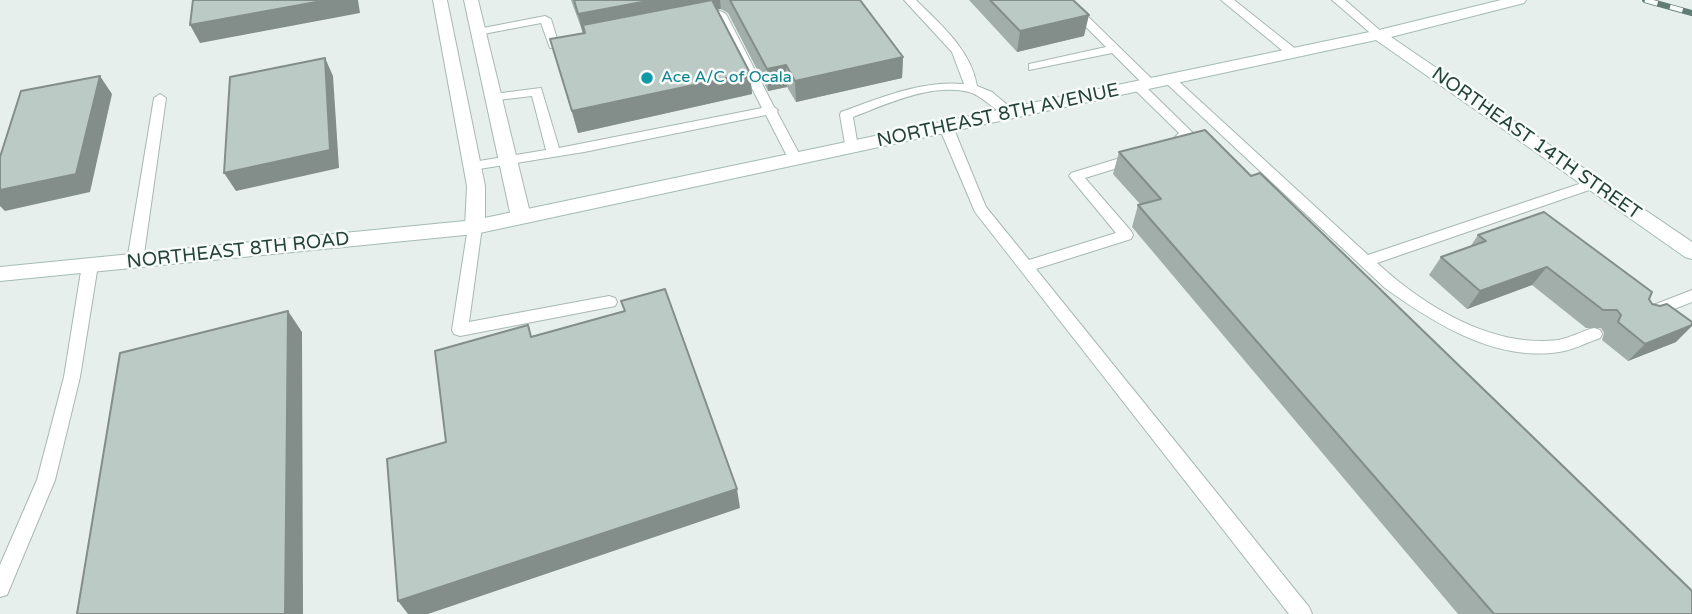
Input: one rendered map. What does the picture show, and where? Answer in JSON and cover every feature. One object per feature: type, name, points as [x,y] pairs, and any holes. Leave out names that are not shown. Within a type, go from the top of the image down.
[{"type":"main road","points":[[440,0],[473,166],[476,186],[475,227]]},
{"type":"main road","points":[[471,0],[521,217]]},
{"type":"main road","name":"NORTHEAST 8TH AVENUE","points":[[475,227],[1379,35],[1518,0]]},
{"type":"main road","name":"NORTHEAST 14TH STREET","points":[[1379,35],[1692,252]]},
{"type":"main road","points":[[450,50],[479,38]]},
{"type":"main road","points":[[461,105],[493,98]]},
{"type":"main road","name":"NORTHEAST 8TH ROAD","points":[[0,274],[475,227]]},
{"type":"lane","points":[[910,0],[958,51],[970,75],[971,89]]},
{"type":"lane","points":[[1028,266],[1126,235],[1076,176],[1173,146],[1186,133],[1113,49],[1065,0]]},
{"type":"lane","points":[[1227,0],[1293,53]]},
{"type":"lane","points":[[1338,0],[1379,35]]},
{"type":"lane","points":[[681,22],[720,14],[795,159]]},
{"type":"lane","points":[[479,38],[545,19],[554,47],[579,41]]},
{"type":"lane","points":[[1032,67],[1113,49]]},
{"type":"lane","points":[[1170,80],[1390,284],[1426,311],[1464,330],[1518,345],[1558,345],[1594,334]]},
{"type":"lane","points":[[851,147],[846,115],[898,96],[957,86],[983,93],[1011,113]]},
{"type":"lane","points":[[493,98],[537,91],[553,152]]},
{"type":"lane","points":[[135,261],[160,98]]},
{"type":"lane","points":[[473,166],[772,110]]},
{"type":"lane","points":[[946,127],[980,209],[1302,614]]},
{"type":"lane","points":[[1366,261],[1593,184]]},
{"type":"lane","points":[[475,227],[460,330],[609,302]]},
{"type":"lane","points":[[0,588],[46,480],[72,377],[90,265]]},
{"type":"lane","points":[[1642,316],[1692,296]]},
{"type":"building","points":[[193,0],[327,0],[190,25]]},
{"type":"building","points":[[574,0],[653,0],[578,14]]},
{"type":"building","points":[[712,0],[750,73],[572,111],[550,39],[585,33],[583,25]]},
{"type":"building","points":[[730,0],[860,0],[903,57],[795,81],[786,65],[767,69]]},
{"type":"building","points":[[990,0],[1073,0],[1089,15],[1020,31]]},
{"type":"building","points":[[325,58],[330,150],[224,173],[230,77]]},
{"type":"building","points":[[100,76],[76,174],[0,190],[0,157],[21,91]]},
{"type":"building","points":[[1205,130],[1251,176],[1260,173],[1692,591],[1692,614],[1494,614],[1138,205],[1161,199],[1119,152]]},
{"type":"building","points":[[1544,212],[1652,292],[1649,299],[1652,304],[1667,304],[1692,322],[1692,325],[1645,344],[1618,322],[1621,315],[1617,310],[1603,310],[1547,267],[1480,291],[1441,257],[1486,241],[1478,235]]},
{"type":"building","points":[[665,289],[737,489],[398,601],[387,459],[446,442],[435,351],[528,325],[531,337],[625,311],[621,301]]},
{"type":"building","points":[[288,311],[285,614],[77,614],[120,353]]},
{"type":"railway","points":[[1645,0],[1692,13]]},
{"type":"place","name":"Ace A/C of Ocala","points":[[647,78]]}]
